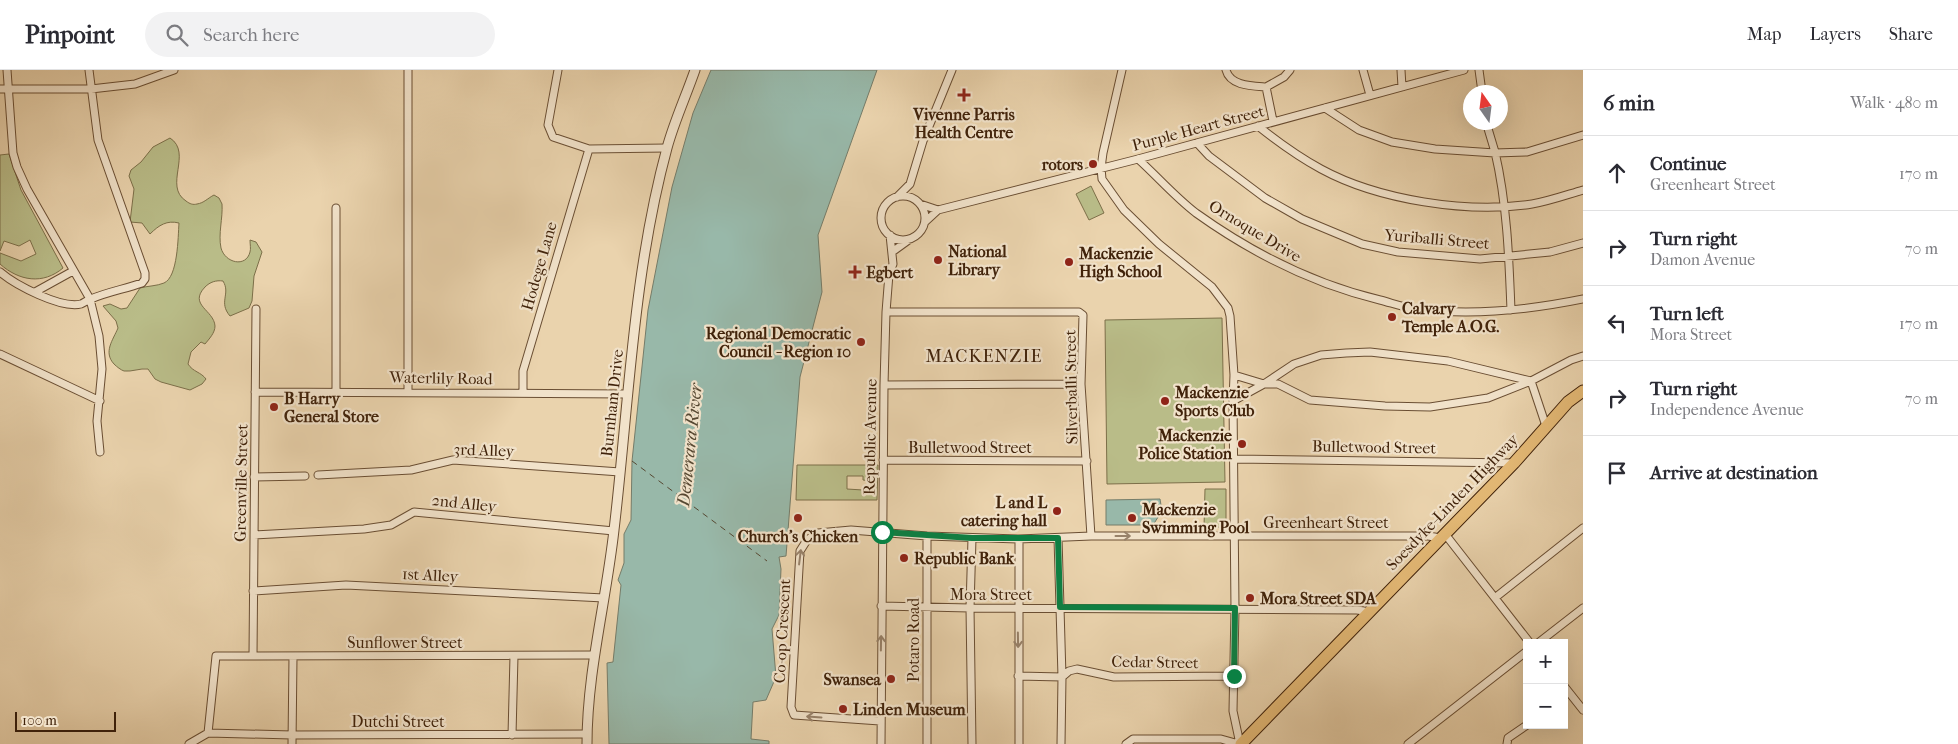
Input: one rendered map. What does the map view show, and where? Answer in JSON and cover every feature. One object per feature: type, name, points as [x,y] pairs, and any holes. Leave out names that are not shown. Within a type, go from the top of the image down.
[{"type":"main road","name":"Soesdyke-Linden Highway","points":[[1240,744],[1371,612],[1514,463],[1568,402],[1583,391]]},
{"type":"street","points":[[7,70],[13,153],[17,168],[26,189],[90,299],[99,336],[102,369],[97,421],[100,452]]},
{"type":"street","points":[[0,272],[8,279],[58,303],[69,305],[81,304],[90,299],[142,283],[145,279],[145,272],[98,140],[89,70]]},
{"type":"street","points":[[0,89],[92,89],[135,84],[173,70]]},
{"type":"street","points":[[408,70],[408,392]]},
{"type":"street","points":[[558,70],[548,125],[553,137],[589,149],[667,148]]},
{"type":"street","name":"Burnham Drive","points":[[587,739],[594,655],[614,531],[638,296],[667,148],[695,70]]},
{"type":"street","points":[[898,197],[910,184],[922,141],[952,70]]},
{"type":"street","points":[[1122,70],[1101,168],[1102,179],[1124,210],[1159,244],[1212,287],[1222,298],[1230,316],[1234,375],[1235,608],[1233,711],[1240,744],[1221,739],[1133,739],[1126,744]]},
{"type":"street","points":[[1226,70],[1232,80],[1247,85],[1266,87],[1290,70]]},
{"type":"street","points":[[1363,70],[1370,95]]},
{"type":"street","points":[[1401,70],[1402,87]]},
{"type":"street","name":"Purple Heart Street","points":[[925,222],[938,210],[1138,159],[1464,70]]},
{"type":"street","points":[[1479,70],[1481,85]]},
{"type":"street","points":[[1266,87],[1273,122]]},
{"type":"street","points":[[1325,108],[1359,130],[1392,142],[1435,149],[1495,153],[1527,152],[1583,135]]},
{"type":"street","points":[[1258,126],[1278,142],[1322,170],[1368,188],[1418,202],[1465,206],[1532,204],[1583,190]]},
{"type":"street","points":[[1488,130],[1495,153],[1503,206],[1509,257],[1511,310]]},
{"type":"street","name":"Yuriballi Street","points":[[1197,143],[1209,156],[1264,198],[1302,219],[1362,244],[1398,252],[1480,259],[1550,252],[1583,244]]},
{"type":"street","name":"Hodege Lane","points":[[523,392],[523,371],[589,149]]},
{"type":"street","name":"Ornoque Drive","points":[[1138,159],[1196,212],[1269,259],[1307,278],[1364,296],[1416,309],[1470,312],[1511,310],[1583,299]]},
{"type":"street","points":[[892,252],[915,236],[925,222],[924,210],[910,184]]},
{"type":"street","points":[[915,236],[907,239],[898,239],[890,235],[885,229],[882,222],[882,214],[890,200],[898,197],[910,197],[938,210]]},
{"type":"street","points":[[336,208],[336,391]]},
{"type":"street","name":"Republic Avenue","points":[[880,744],[884,385],[886,312],[889,274],[892,264],[890,235]]},
{"type":"street","points":[[35,292],[73,271]]},
{"type":"street","name":"Greenville Street","points":[[253,656],[256,309]]},
{"type":"street","name":"Silverballi Street","points":[[886,312],[1079,312],[1083,315],[1081,384],[1091,536]]},
{"type":"street","points":[[1233,401],[1307,358],[1346,353],[1370,352],[1464,363],[1531,381]]},
{"type":"street","points":[[0,354],[100,401]]},
{"type":"street","points":[[1234,375],[1264,384],[1278,384],[1310,400],[1385,406],[1430,407],[1488,398],[1531,381],[1571,360],[1583,356]]},
{"type":"street","points":[[1531,381],[1546,426]]},
{"type":"street","points":[[884,385],[1081,384]]},
{"type":"street","name":"Waterlily Road","points":[[255,392],[627,394]]},
{"type":"street","name":"Bulletwood Street","points":[[1234,459],[1514,463]]},
{"type":"street","name":"3rd Alley","points":[[318,475],[411,470],[454,460],[620,472]]},
{"type":"street","name":"Bulletwood Street","points":[[883,460],[1087,461]]},
{"type":"street","points":[[254,477],[306,476]]},
{"type":"street","name":"2nd Alley","points":[[254,535],[364,529],[391,525],[414,512],[614,531]]},
{"type":"street","points":[[1496,597],[1583,528]]},
{"type":"street","name":"Co-op Crescent","points":[[880,721],[794,715],[791,707],[800,551],[807,540],[818,533],[850,530],[882,532]]},
{"type":"street","name":"Greenheart Street","points":[[882,532],[927,536],[1019,539],[1091,536],[1443,536]]},
{"type":"street","name":"Potaro Road","points":[[927,536],[927,744]]},
{"type":"street","points":[[1443,536],[1496,597],[1527,639]]},
{"type":"street","points":[[972,538],[970,608],[972,744]]},
{"type":"street","points":[[1058,538],[1062,677],[1061,744]]},
{"type":"street","points":[[1019,539],[1019,744]]},
{"type":"street","name":"1st Alley","points":[[253,591],[346,586],[604,598]]},
{"type":"street","name":"Mora Street","points":[[881,606],[927,608],[1235,608],[1357,610],[1371,612]]},
{"type":"street","points":[[1543,639],[1583,608]]},
{"type":"street","name":"Sunflower Street","points":[[208,732],[216,656],[594,655]]},
{"type":"street","points":[[1408,744],[1523,655]]},
{"type":"street","points":[[292,744],[293,656]]},
{"type":"street","points":[[512,735],[514,656]]},
{"type":"street","name":"Cedar Street","points":[[1018,676],[1062,677],[1069,671],[1077,669],[1114,677],[1234,676]]},
{"type":"street","points":[[1568,696],[1583,710]]},
{"type":"street","points":[[1507,744],[1508,738],[1523,727]]},
{"type":"street","points":[[189,744],[208,732]]},
{"type":"street","name":"Dutchi Street","points":[[208,732],[292,735],[512,735],[587,739]]},
{"type":"green space","points":[[170,138],[176,144],[179,152],[177,187],[180,195],[187,202],[194,204],[202,203],[214,195],[219,198],[222,204],[220,237],[223,253],[231,260],[240,262],[248,257],[250,240],[256,242],[262,252],[254,276],[252,301],[249,308],[230,316],[225,306],[226,290],[223,281],[211,283],[201,293],[200,303],[214,320],[215,329],[205,344],[201,342],[191,352],[188,364],[206,379],[202,384],[190,390],[155,379],[148,369],[124,371],[114,364],[109,355],[109,350],[118,328],[116,321],[103,306],[110,304],[121,309],[127,308],[140,288],[164,283],[172,273],[178,247],[179,223],[163,224],[150,234],[142,223],[130,222],[134,189],[129,176],[131,170],[141,162],[153,147]]},
{"type":"green space","points":[[9,154],[21,190],[63,268],[47,277],[31,279],[23,277],[7,270],[0,264],[0,253],[21,261],[36,254],[30,240],[19,246],[4,241],[0,251],[0,155]]},
{"type":"green space","points":[[1091,186],[1104,213],[1089,220],[1076,194]]},
{"type":"green space","name":"Mackenzie Sports Club","points":[[1222,318],[1225,482],[1107,484],[1105,320]]},
{"type":"green space","points":[[797,465],[878,465],[877,500],[796,500]],"holes":[[[847,476],[863,476],[863,480],[871,481],[871,488],[863,488],[863,490],[847,489]]]},
{"type":"green space","points":[[1205,489],[1226,489],[1226,527],[1204,527]]},
{"type":"water","name":"Demerara River","points":[[711,70],[877,70],[818,235],[822,292],[800,377],[786,556],[779,557],[781,569],[779,615],[772,629],[776,677],[766,700],[753,702],[751,739],[769,741],[769,744],[609,744],[607,663],[613,662],[621,585],[618,580],[624,563],[624,534],[631,520],[632,461],[648,310],[672,187],[693,113]]},
{"type":"water","name":"Mackenzie Swimming Pool","points":[[1160,499],[1162,511],[1153,525],[1106,525],[1106,500]]},
{"type":"ferry route","points":[[632,461],[767,561]]},
{"type":"place","name":"Vivenne Parris Health Centre","points":[[964,95]]},
{"type":"place","name":"rotors","points":[[1093,164]]},
{"type":"place","name":"National Library","points":[[938,260]]},
{"type":"place","name":"Mackenzie High School","points":[[1069,262]]},
{"type":"place","name":"Egbert","points":[[855,272]]},
{"type":"place","name":"Calvary Temple A.O.G.","points":[[1392,317]]},
{"type":"place","name":"Regional Democratic Council - Region 10","points":[[861,342]]},
{"type":"place","name":"Mackenzie Sports Club","points":[[1165,401]]},
{"type":"place","name":"B Harry General Store","points":[[274,407]]},
{"type":"place","name":"Mackenzie Police Station","points":[[1242,444]]},
{"type":"place","name":"L and L catering hall","points":[[1057,511]]},
{"type":"place","name":"Church's Chicken","points":[[798,518]]},
{"type":"place","name":"Mackenzie Swimming Pool","points":[[1132,518]]},
{"type":"place","name":"Republic Bank","points":[[904,558]]},
{"type":"place","name":"Mora Street SDA","points":[[1250,598]]},
{"type":"place","name":"Swansea","points":[[891,679]]},
{"type":"place","name":"Linden Museum","points":[[843,709]]},
{"type":"district","name":"MACKENZIE","points":[[984,356]]},
{"type":"route","points":[[882,532],[972,538],[1058,538],[1060,607],[1235,608],[1234,676]]}]
